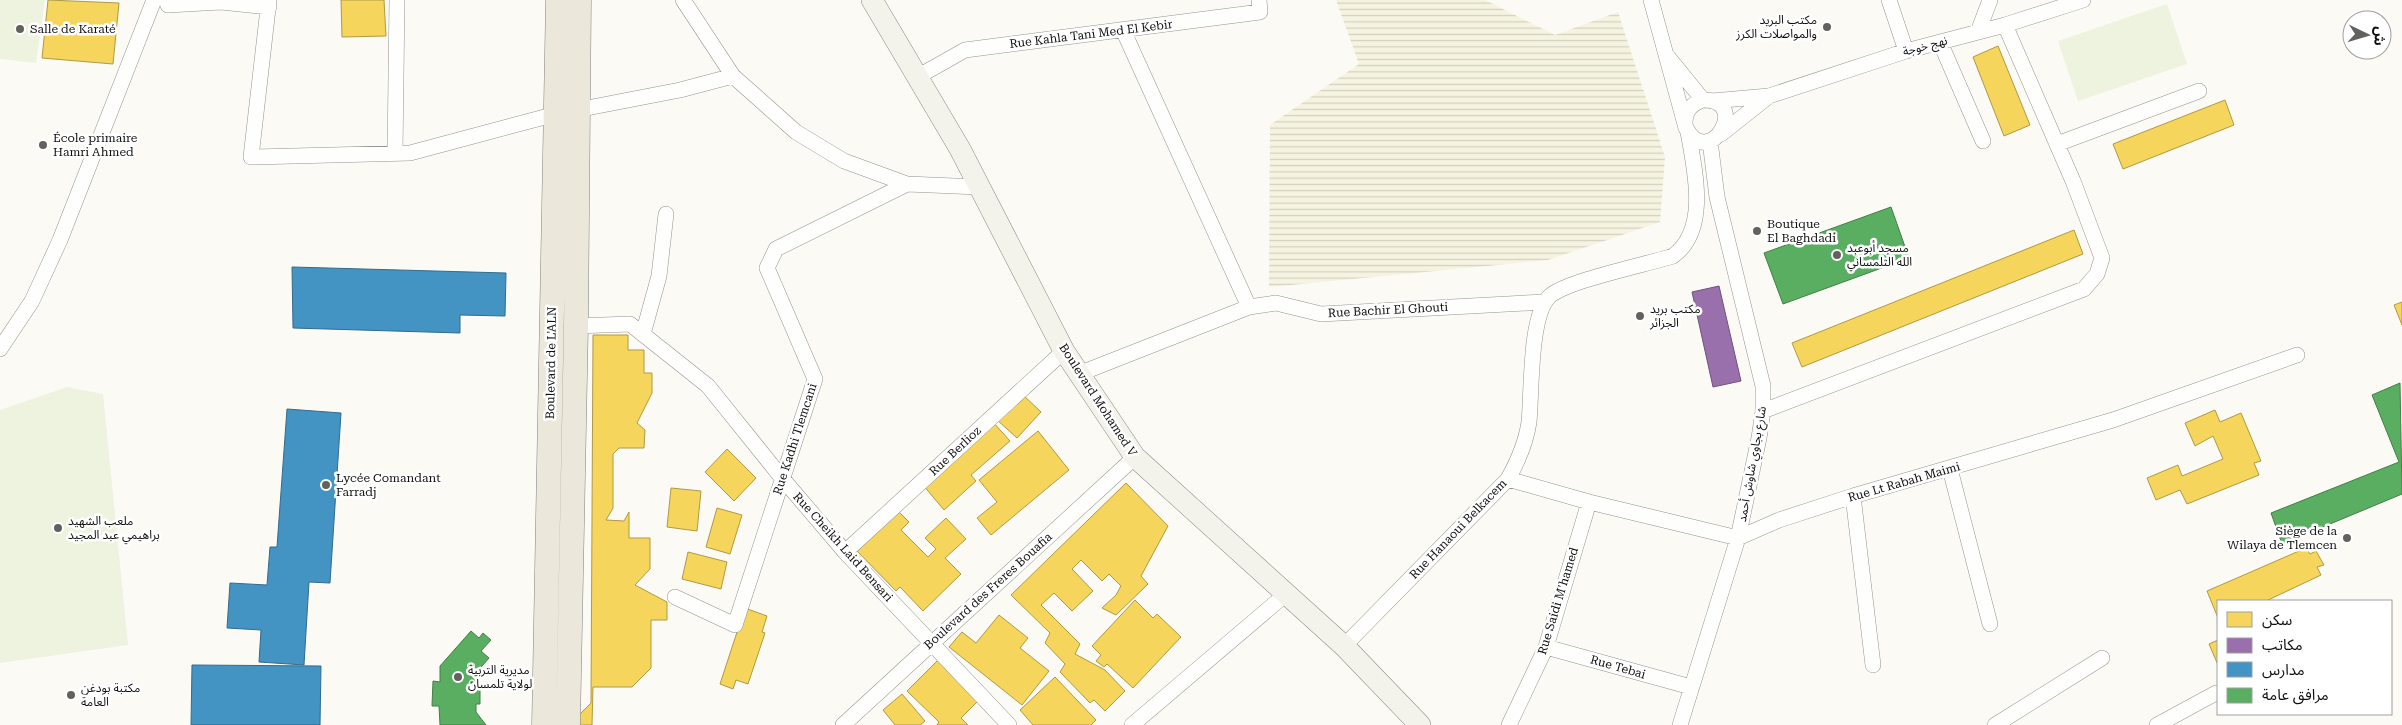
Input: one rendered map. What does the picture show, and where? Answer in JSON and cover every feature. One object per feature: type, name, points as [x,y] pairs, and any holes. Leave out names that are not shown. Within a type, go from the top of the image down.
[{"type":"main road","name":"Boulevard de L'ALN","points":[[558,0],[566,111],[576,326],[568,725]]},
{"type":"main road","name":"Boulevard de L'ALN","points":[[544,725],[566,111],[579,0]]},
{"type":"main road","name":"Boulevard Mohamed V","points":[[872,0],[960,150],[1064,351],[1081,373],[1134,457],[1344,646],[1420,725]]},
{"type":"street","points":[[0,349],[32,301],[60,240],[154,0]]},
{"type":"street","points":[[166,0],[168,5],[221,2],[269,3],[252,157],[410,153],[566,111],[680,90],[733,76]]},
{"type":"street","points":[[395,153],[397,0]]},
{"type":"street","points":[[682,0],[733,76],[804,137],[844,161],[907,184],[979,187]]},
{"type":"street","name":"Rue Kahla Tani Med El Kebir","points":[[917,77],[965,50],[1260,12],[1259,0]]},
{"type":"street","points":[[1545,302],[1551,295],[1568,287],[1673,256],[1684,249],[1689,240],[1695,215],[1695,170],[1687,128],[1664,52],[1651,0]]},
{"type":"street","points":[[1889,0],[1906,51]]},
{"type":"street","points":[[1978,32],[1990,0]]},
{"type":"street","name":"نهج خوجة","points":[[1707,100],[1769,96],[1906,51],[2005,25],[2083,0]]},
{"type":"street","points":[[1763,411],[2084,289],[2097,274],[2102,258],[2074,181],[2005,25]]},
{"type":"street","points":[[1123,30],[1249,308]]},
{"type":"street","points":[[1940,42],[1983,141]]},
{"type":"street","points":[[1664,52],[1707,100],[1720,105],[1725,115],[1724,128],[1716,137],[1698,140],[1687,128],[1687,111],[1691,105],[1707,100]]},
{"type":"street","points":[[2057,144],[2199,91]]},
{"type":"street","name":"نهج خوجة","points":[[1716,137],[1769,96]]},
{"type":"street","name":"شارع بجاوي شاوش أحمد","points":[[1680,725],[1690,687],[1738,538],[1763,411],[1763,386],[1717,197],[1716,137]]},
{"type":"street","name":"Rue Kadhi Tlemcani","points":[[676,597],[735,625],[815,379],[767,268],[776,248],[907,184]]},
{"type":"street","points":[[643,334],[659,276],[666,214]]},
{"type":"street","name":"Rue Bachir El Ghouti","points":[[1081,373],[1249,308],[1276,303],[1320,314],[1545,302]]},
{"type":"street","name":"Rue Hanaoui Belkacem","points":[[1344,646],[1508,479],[1525,443],[1529,423],[1533,353],[1539,318],[1545,302]]},
{"type":"street","name":"Rue Cheikh Laid Bensari","points":[[576,326],[630,324],[708,386],[845,552],[1009,725]]},
{"type":"street","name":"Rue Berlioz","points":[[845,552],[1064,351]]},
{"type":"street","name":"Rue Lt Rabah Maimi","points":[[1738,538],[1779,520],[1853,496],[2113,420],[2297,355]]},
{"type":"street","name":"Boulevard des Freres Bouafia","points":[[843,725],[1134,457]]},
{"type":"street","points":[[1950,469],[1990,624]]},
{"type":"street","points":[[1508,479],[1589,502],[1738,538]]},
{"type":"street","points":[[1853,496],[1873,665]]},
{"type":"street","name":"Rue Saidi M'hamed","points":[[1509,725],[1546,646],[1589,502]]},
{"type":"street","points":[[1142,722],[1286,594]]},
{"type":"street","name":"Rue Tebai","points":[[1546,646],[1690,687]]},
{"type":"street","points":[[1995,725],[2102,658]]},
{"type":"street","points":[[2157,725],[2216,693]]},
{"type":"shaded area","points":[[1336,0],[1485,0],[1555,35],[1618,12],[1665,157],[1660,222],[1548,260],[1269,287],[1270,125],[1359,64]]},
{"type":"green space","name":"Salle de Karaté","points":[[0,0],[45,0],[36,63],[0,59]]},
{"type":"green space","points":[[2167,4],[2187,64],[2078,101],[2058,41]]},
{"type":"green space","name":"ملعب الشهيد براهيمي عبد المجيد","points":[[67,387],[103,394],[128,645],[0,663],[0,410]]},
{"type":"building: سكن","points":[[48,0],[119,3],[113,64],[42,58]]},
{"type":"building: سكن","points":[[341,0],[384,0],[386,36],[342,37]]},
{"type":"building: سكن","points":[[1998,46],[2030,125],[2004,136],[1973,57]]},
{"type":"building: سكن","points":[[2225,100],[2234,125],[2123,169],[2113,144]]},
{"type":"building: سكن","points":[[2074,230],[2083,254],[1802,367],[1792,343]]},
{"type":"building: سكن","points":[[2402,302],[2402,325],[2394,305]]},
{"type":"building: سكن","points":[[593,335],[628,335],[628,350],[644,350],[644,373],[652,373],[652,393],[637,423],[645,430],[644,448],[619,448],[613,454],[613,508],[606,520],[624,521],[629,512],[629,538],[650,538],[650,569],[635,585],[667,602],[667,620],[651,620],[651,668],[632,687],[593,687],[592,725],[579,725],[579,715],[591,703]]},
{"type":"building: سكن","points":[[1021,393],[1041,412],[1017,438],[996,419]]},
{"type":"building: سكن","points":[[2215,410],[2220,422],[2241,413],[2261,461],[2254,463],[2259,475],[2187,504],[2180,490],[2156,500],[2147,478],[2178,465],[2182,476],[2223,459],[2213,436],[2195,446],[2185,423]]},
{"type":"building: سكن","points":[[993,422],[1010,441],[971,475],[976,481],[944,510],[923,485]]},
{"type":"building: سكن","points":[[1038,431],[1069,470],[991,535],[977,518],[997,502],[979,480]]},
{"type":"building: سكن","points":[[727,449],[756,478],[734,501],[705,472]]},
{"type":"building: سكن","points":[[1126,483],[1168,526],[1141,576],[1148,584],[1116,615],[1102,608],[1116,595],[1121,586],[1109,574],[1102,581],[1081,560],[1072,569],[1093,591],[1072,611],[1054,593],[1041,605],[1080,644],[1075,654],[1105,670],[1125,691],[1105,711],[1094,700],[1090,703],[1060,672],[1065,664],[1045,643],[1050,633],[1011,595]]},
{"type":"building: سكن","points":[[671,488],[701,491],[697,531],[667,527]]},
{"type":"building: سكن","points":[[717,508],[742,515],[730,554],[706,547]]},
{"type":"building: سكن","points":[[896,509],[909,522],[901,530],[928,557],[936,549],[925,538],[946,518],[966,539],[945,558],[961,574],[923,611],[900,587],[896,591],[855,549]]},
{"type":"building: سكن","points":[[2306,548],[2310,554],[2316,551],[2324,565],[2317,567],[2321,575],[2268,600],[2217,600],[2217,616],[2207,591]]},
{"type":"building: سكن","points":[[688,552],[727,562],[721,589],[682,579]]},
{"type":"building: سكن","points":[[1135,600],[1153,618],[1157,614],[1181,637],[1133,688],[1107,664],[1104,667],[1096,661],[1101,655],[1092,646]]},
{"type":"building: سكن","points":[[742,607],[767,616],[762,632],[765,633],[748,684],[736,680],[733,689],[720,684],[739,626]]},
{"type":"building: سكن","points":[[999,615],[1028,638],[1020,648],[1049,671],[1022,705],[949,647],[962,632],[976,643]]},
{"type":"building: سكن","points":[[2217,640],[2217,663],[2209,644]]},
{"type":"building: سكن","points":[[941,657],[981,698],[961,718],[968,725],[937,725],[939,722],[907,691]]},
{"type":"building: سكن","points":[[1055,677],[1096,720],[1091,725],[1033,725],[1020,710]]},
{"type":"building: سكن","points":[[902,694],[925,721],[920,725],[895,725],[883,710]]},
{"type":"building: مكاتب","points":[[1719,286],[1741,381],[1713,387],[1692,292]]},
{"type":"building: مدارس","points":[[292,267],[506,273],[505,316],[460,315],[460,333],[293,328]]},
{"type":"building: مدارس","points":[[287,409],[341,413],[330,583],[309,582],[304,665],[259,662],[261,630],[227,628],[230,583],[267,585],[270,547],[277,547]]},
{"type":"building: مدارس","points":[[192,665],[321,666],[320,725],[191,725]]},
{"type":"building: مرافق عامة","name":"مسجد أبوعبد الله التلمساني","points":[[1891,207],[1909,258],[1783,304],[1764,253]]},
{"type":"building: مرافق عامة","points":[[2400,383],[2402,494],[2282,544],[2271,513],[2399,462],[2372,395]]},
{"type":"building: مرافق عامة","name":"مديرية التربية لولاية تلمسان","points":[[471,631],[479,638],[483,633],[491,640],[481,651],[489,658],[476,673],[476,683],[480,683],[480,704],[476,704],[476,712],[486,725],[440,725],[439,706],[432,706],[433,681],[440,682],[440,666]]},
{"type":"place","name":"مكتب البريد والمواصلات الكرز","points":[[1827,27]]},
{"type":"place","name":"Salle de Karaté","points":[[20,29]]},
{"type":"place","name":"École primaire Hamri Ahmed","points":[[43,145]]},
{"type":"place","name":"Boutique El Baghdadi","points":[[1757,231]]},
{"type":"place","name":"مسجد أبوعبد الله التلمساني","points":[[1837,255]]},
{"type":"place","name":"مكتب بريد الجزائر","points":[[1640,316]]},
{"type":"place","name":"Lycée Comandant Farradj","points":[[326,485]]},
{"type":"place","name":"ملعب الشهيد براهيمي عبد المجيد","points":[[58,528]]},
{"type":"place","name":"Siège de la Wilaya de Tlemcen","points":[[2347,538]]},
{"type":"place","name":"مديرية التربية لولاية تلمسان","points":[[458,677]]},
{"type":"place","name":"مكتبة بودغن العامة","points":[[71,695]]}]
